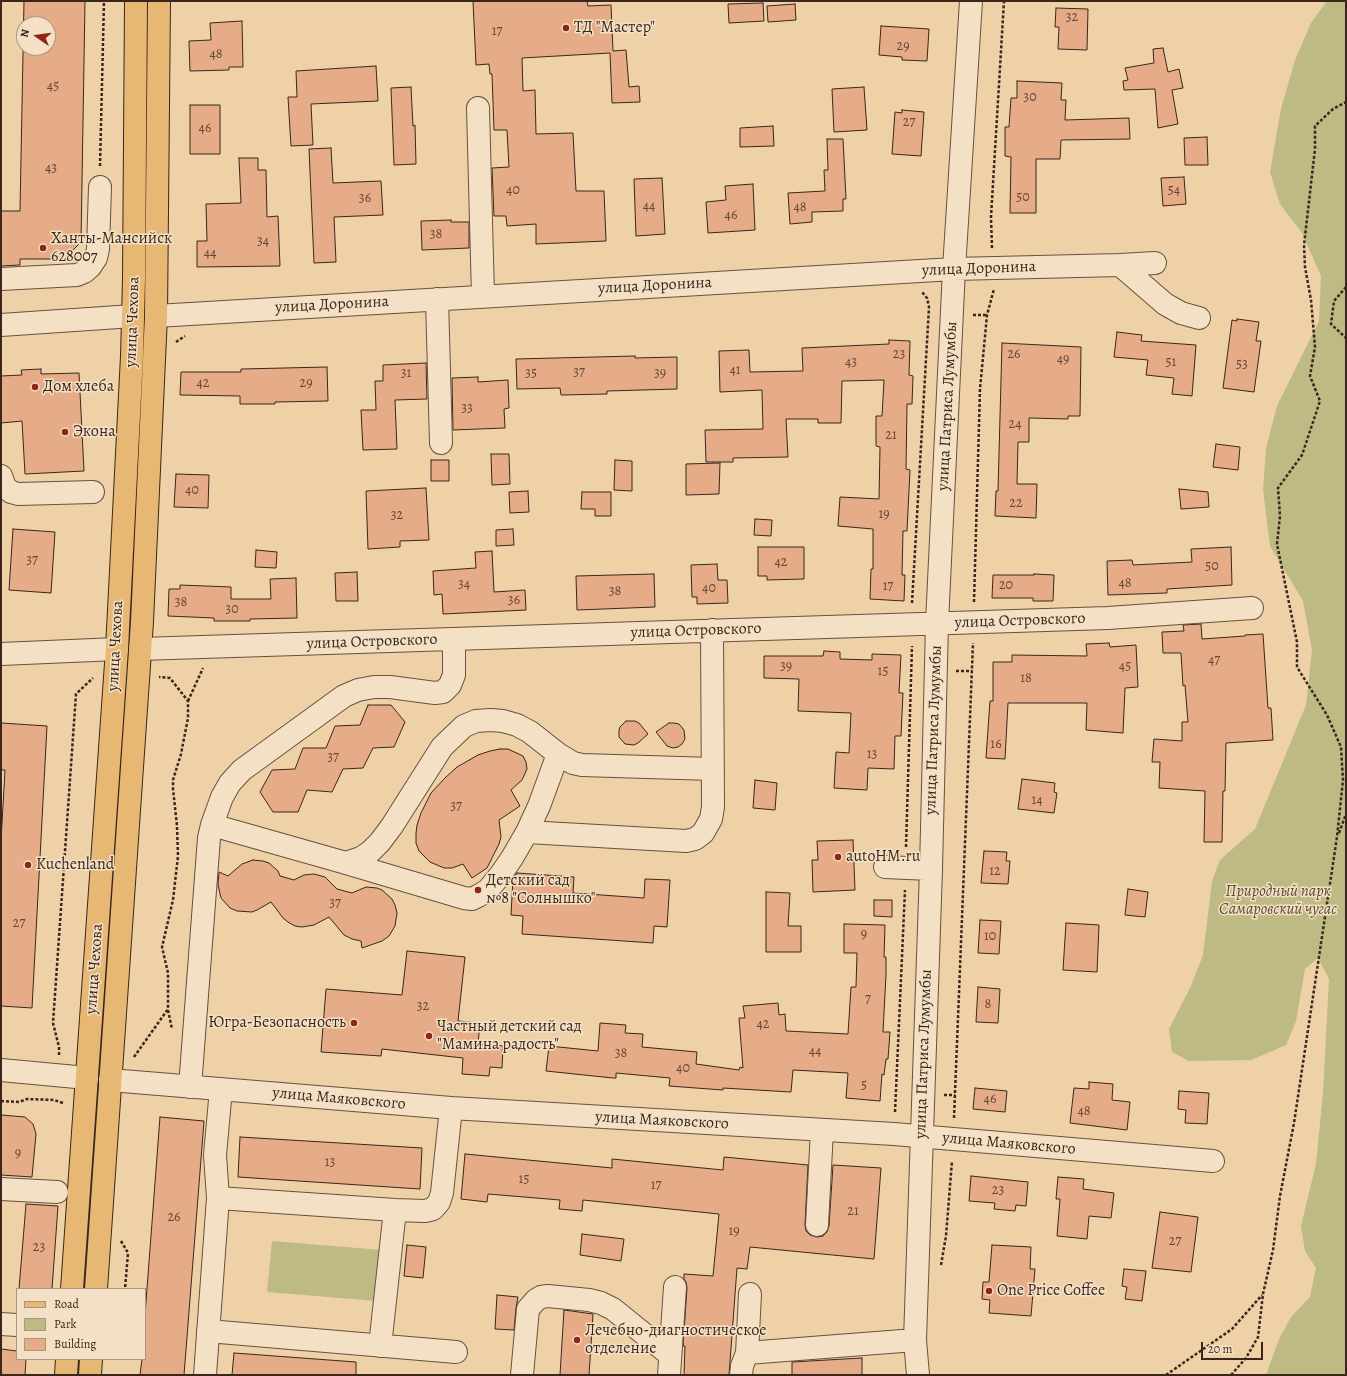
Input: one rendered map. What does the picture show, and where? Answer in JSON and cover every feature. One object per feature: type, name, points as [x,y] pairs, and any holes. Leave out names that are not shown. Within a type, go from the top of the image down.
[{"type":"main road","name":"улица Чехова","points":[[72,1288],[117,649],[133,316],[136,1]]},
{"type":"main road","name":"улица Чехова","points":[[96,1288],[140,649],[156,316],[159,1]]},
{"type":"main road","points":[[133,316],[156,316]]},
{"type":"main road","points":[[117,649],[140,649]]},
{"type":"main road","points":[[66,1375],[67,1360]]},
{"type":"main road","points":[[90,1375],[91,1360]]},
{"type":"street","name":"улица Патриса Лумумбы","points":[[918,1375],[915,1340],[937,623],[954,269],[971,1]]},
{"type":"street","points":[[478,108],[483,296]]},
{"type":"street","points":[[1,279],[77,275],[90,267],[96,258],[98,249],[100,187]]},
{"type":"street","name":"улица Доронина","points":[[156,316],[954,269],[1155,263]]},
{"type":"street","points":[[1120,265],[1165,304],[1181,313],[1199,318]]},
{"type":"street","points":[[437,299],[441,443]]},
{"type":"street","points":[[1,325],[133,316]]},
{"type":"street","points":[[1,476],[6,487],[11,492],[18,494],[93,492]]},
{"type":"street","name":"улица Островского","points":[[140,649],[1108,618],[1252,608]]},
{"type":"street","points":[[527,832],[686,841],[695,839],[703,834],[710,819],[713,807],[712,630]]},
{"type":"street","points":[[190,1087],[209,838],[222,797],[230,783],[242,770],[344,696],[358,690],[374,687],[390,687],[435,693],[443,692],[450,685],[454,675],[454,639]]},
{"type":"street","points":[[1,654],[117,649]]},
{"type":"street","points":[[346,863],[361,858],[370,852],[380,842],[392,826],[442,748],[464,726],[476,721],[491,720],[517,725],[530,732],[558,754],[573,763],[713,769]]},
{"type":"street","points":[[212,825],[464,898],[472,899],[488,890],[512,858],[527,832],[539,806],[558,754]]},
{"type":"street","points":[[895,868],[930,869]]},
{"type":"street","points":[[1,1070],[87,1078]]},
{"type":"street","name":"улица Маяковского","points":[[110,1080],[451,1108],[921,1136],[1213,1162]]},
{"type":"street","points":[[204,1375],[218,1198],[215,1155],[221,1089]]},
{"type":"street","points":[[218,1198],[395,1210],[425,1211],[434,1208],[439,1202],[442,1193],[451,1108]]},
{"type":"street","points":[[817,1225],[822,1130]]},
{"type":"street","points":[[1,1189],[57,1192]]},
{"type":"street","points":[[380,1346],[395,1210]]},
{"type":"street","points":[[670,1365],[675,1287]]},
{"type":"street","points":[[741,1375],[742,1366],[747,1353],[750,1294]]},
{"type":"street","points":[[522,1375],[528,1309],[536,1300],[541,1297],[548,1296],[589,1300],[607,1306],[624,1317],[670,1365]]},
{"type":"street","points":[[1,1324],[16,1325]]},
{"type":"street","points":[[208,1331],[456,1352]]},
{"type":"street","points":[[747,1353],[915,1340]]},
{"type":"path","points":[[100,187],[104,1]]},
{"type":"path","points":[[940,1271],[946,1236],[953,1139],[974,622],[980,390],[987,315],[994,290],[991,217],[1004,1]]},
{"type":"path","points":[[1231,1375],[1246,1358],[1258,1338],[1263,1294],[1273,1250],[1280,1196],[1294,1122],[1337,837],[1343,780],[1341,747],[1327,715],[1298,667],[1297,642],[1277,544],[1280,516],[1278,488],[1302,455],[1320,401],[1310,376],[1315,347],[1311,300],[1305,267],[1304,245],[1315,149],[1315,126],[1334,109],[1346,102]]},
{"type":"path","points":[[1346,287],[1334,301],[1331,324],[1346,338]]},
{"type":"path","points":[[894,1134],[895,868],[912,624],[929,302]]},
{"type":"path","points":[[173,1033],[168,1010],[168,973],[162,947],[172,900],[178,856],[173,780],[181,754],[188,718],[188,700],[203,667]]},
{"type":"path","points":[[54,1100],[59,1046],[53,1023],[76,694],[96,675]]},
{"type":"path","points":[[158,677],[170,678],[188,700]]},
{"type":"path","points":[[1337,837],[1346,814]]},
{"type":"path","points":[[132,1060],[168,1010]]},
{"type":"path","points":[[1,1101],[19,1102],[27,1099]]},
{"type":"path","points":[[1166,1375],[1232,1329],[1263,1294]]},
{"type":"green space","name":"Природный парк Самаровский чугас","points":[[1327,1],[1346,1],[1346,1375],[1266,1375],[1279,1339],[1291,1317],[1310,1297],[1316,1268],[1305,1251],[1301,1226],[1316,1164],[1323,1093],[1329,979],[1318,958],[1305,969],[1296,1021],[1286,1045],[1251,1060],[1189,1061],[1172,1052],[1169,1029],[1191,986],[1203,955],[1212,881],[1220,860],[1255,829],[1306,705],[1312,650],[1303,601],[1270,546],[1263,489],[1266,448],[1277,406],[1319,321],[1321,276],[1302,233],[1280,204],[1270,172],[1281,109],[1295,60],[1311,23]]},
{"type":"green space","points":[[272,1241],[382,1250],[377,1301],[267,1292]]},
{"type":"building","points":[[24,1],[85,1],[81,242],[64,259],[20,259],[20,265],[1,266],[1,211],[20,211],[23,56],[56,56],[56,16],[24,16]]},
{"type":"building","points":[[473,1],[587,1],[588,6],[611,5],[613,51],[626,50],[629,87],[639,86],[640,102],[612,103],[610,53],[522,58],[523,91],[535,90],[536,134],[573,133],[576,191],[604,191],[606,241],[536,244],[536,224],[507,226],[506,216],[494,216],[492,168],[509,167],[507,130],[494,130],[492,74],[490,74],[489,64],[476,65]]},
{"type":"building","points":[[763,3],[764,21],[729,23],[728,4]]},
{"type":"building","points":[[795,4],[796,20],[768,22],[767,6]]},
{"type":"building","points":[[1056,8],[1088,9],[1087,50],[1058,49],[1059,27],[1055,27]]},
{"type":"building","points":[[242,21],[243,67],[229,67],[229,70],[190,71],[189,41],[211,40],[210,23]]},
{"type":"building","points":[[881,26],[929,29],[927,61],[902,60],[902,57],[879,55]]},
{"type":"building","points":[[1163,48],[1168,72],[1179,69],[1183,88],[1172,90],[1178,124],[1158,128],[1155,89],[1124,90],[1123,81],[1128,80],[1125,68],[1154,63],[1153,49]]},
{"type":"building","points":[[376,66],[378,101],[311,104],[313,145],[291,146],[288,97],[297,97],[296,71]]},
{"type":"building","points":[[1017,81],[1062,83],[1061,100],[1066,100],[1065,120],[1129,118],[1130,139],[1061,140],[1060,159],[1036,159],[1036,213],[1010,213],[1011,157],[1005,156],[1005,127],[1009,127],[1011,98],[1017,98]]},
{"type":"building","points":[[411,87],[413,126],[415,125],[416,164],[394,165],[391,88]]},
{"type":"building","points":[[864,87],[867,130],[834,132],[832,89]]},
{"type":"building","points":[[190,105],[220,105],[220,154],[190,154]]},
{"type":"building","points":[[902,110],[924,112],[921,156],[892,154],[895,112],[902,113]]},
{"type":"building","points":[[773,126],[774,146],[740,147],[740,128]]},
{"type":"building","points":[[1207,137],[1208,165],[1185,165],[1184,138]]},
{"type":"building","points":[[827,139],[843,139],[846,199],[843,199],[843,211],[812,212],[812,222],[790,224],[788,193],[825,191],[824,170],[828,170]]},
{"type":"building","points":[[331,148],[333,183],[381,181],[383,215],[334,217],[336,262],[314,263],[309,149]]},
{"type":"building","points":[[239,158],[258,158],[258,170],[266,170],[267,217],[278,216],[280,266],[197,267],[197,241],[207,241],[206,204],[241,203]]},
{"type":"building","points":[[1184,177],[1186,204],[1163,206],[1161,178]]},
{"type":"building","points":[[662,178],[665,234],[636,236],[634,179]]},
{"type":"building","points":[[753,184],[755,230],[708,233],[706,202],[726,200],[725,186]]},
{"type":"building","points":[[451,220],[451,222],[469,222],[469,248],[422,250],[421,221]]},
{"type":"building","points":[[1237,319],[1259,322],[1256,341],[1261,341],[1254,392],[1223,388],[1232,320],[1237,321]]},
{"type":"building","points":[[1117,332],[1142,335],[1141,341],[1196,345],[1192,396],[1172,394],[1174,378],[1146,375],[1148,360],[1114,357]]},
{"type":"building","points":[[889,340],[910,341],[909,375],[913,376],[912,404],[907,404],[906,469],[910,470],[907,531],[903,531],[902,575],[905,575],[904,601],[870,599],[871,569],[873,569],[873,529],[838,526],[840,497],[879,499],[880,447],[876,446],[876,416],[882,416],[884,380],[842,381],[841,423],[818,423],[818,419],[786,419],[788,457],[733,458],[733,462],[706,462],[705,430],[763,429],[762,390],[720,392],[719,351],[749,350],[750,372],[803,371],[802,348],[889,344]]},
{"type":"building","points":[[1002,343],[1081,347],[1080,416],[1068,416],[1068,419],[1029,418],[1029,442],[1018,442],[1017,484],[1037,484],[1036,518],[995,516],[996,491],[998,491]]},
{"type":"building","points":[[635,356],[635,358],[677,357],[677,389],[607,391],[607,394],[561,395],[560,388],[517,389],[516,359]]},
{"type":"building","points":[[426,363],[427,399],[395,400],[397,449],[363,450],[361,410],[376,410],[375,381],[383,381],[383,365]]},
{"type":"building","points":[[327,367],[328,401],[240,404],[240,396],[180,395],[181,372],[241,372],[241,369]]},
{"type":"building","points":[[41,369],[41,374],[79,373],[84,471],[25,474],[22,421],[1,423],[1,376],[22,375],[21,370]]},
{"type":"building","points":[[478,377],[478,382],[508,380],[509,408],[504,409],[505,428],[453,430],[452,378]]},
{"type":"building","points":[[1216,444],[1240,447],[1238,470],[1213,467]]},
{"type":"building","points":[[491,454],[509,454],[510,484],[492,485]]},
{"type":"building","points":[[431,460],[449,460],[449,481],[431,481]]},
{"type":"building","points":[[615,460],[632,461],[632,491],[614,490]]},
{"type":"building","points":[[720,463],[719,494],[686,495],[686,464]]},
{"type":"building","points":[[176,474],[209,475],[208,508],[174,507]]},
{"type":"building","points":[[426,488],[429,540],[400,541],[400,547],[368,549],[366,491]]},
{"type":"building","points":[[1179,489],[1208,492],[1209,507],[1181,509]]},
{"type":"building","points":[[528,491],[529,512],[510,513],[509,492]]},
{"type":"building","points":[[582,492],[611,492],[611,516],[595,516],[595,509],[581,509]]},
{"type":"building","points":[[755,519],[772,520],[771,536],[754,535]]},
{"type":"building","points":[[13,529],[55,532],[51,593],[9,590]]},
{"type":"building","points":[[513,529],[514,545],[496,546],[496,530]]},
{"type":"building","points":[[758,547],[804,547],[804,579],[767,580],[767,576],[758,576]]},
{"type":"building","points":[[1231,547],[1232,585],[1167,589],[1167,593],[1108,595],[1107,561],[1132,560],[1133,565],[1192,562],[1191,549]]},
{"type":"building","points":[[256,550],[277,552],[276,568],[255,567]]},
{"type":"building","points":[[492,551],[494,592],[525,590],[526,610],[443,614],[442,594],[434,595],[433,571],[476,568],[475,552]]},
{"type":"building","points":[[717,564],[718,580],[727,580],[728,603],[697,604],[697,597],[692,597],[691,565]]},
{"type":"building","points":[[357,572],[358,601],[336,601],[335,573]]},
{"type":"building","points":[[654,574],[655,607],[577,610],[576,576]]},
{"type":"building","points":[[993,575],[1054,575],[1053,601],[1033,601],[1033,598],[992,598]]},
{"type":"building","points":[[296,578],[297,618],[250,619],[250,621],[214,621],[214,618],[168,616],[169,589],[180,589],[180,585],[231,587],[231,599],[271,599],[270,579]]},
{"type":"building","points":[[1201,624],[1202,639],[1263,634],[1268,708],[1271,708],[1273,740],[1226,743],[1222,842],[1204,842],[1205,791],[1159,788],[1160,762],[1152,762],[1154,739],[1182,741],[1182,722],[1188,722],[1185,685],[1183,686],[1181,653],[1163,653],[1162,632],[1184,631],[1183,625]]},
{"type":"building","points":[[1109,643],[1110,647],[1136,645],[1138,687],[1125,688],[1123,733],[1086,730],[1087,703],[1008,703],[1005,759],[986,758],[990,701],[993,701],[993,662],[1012,662],[1012,655],[1087,656],[1086,644]]},
{"type":"building","points":[[824,651],[840,652],[840,659],[872,660],[872,654],[901,655],[899,693],[903,693],[901,736],[895,736],[894,769],[868,768],[867,790],[834,788],[836,752],[849,753],[851,713],[798,711],[799,679],[764,678],[764,656],[823,656]]},
{"type":"building","points":[[368,705],[391,705],[405,722],[394,747],[373,748],[363,768],[343,769],[332,792],[307,790],[298,812],[273,812],[260,792],[272,770],[295,769],[303,748],[326,748],[335,726],[360,725]]},
{"type":"building","points":[[626,721],[635,721],[639,723],[648,734],[634,745],[625,744],[619,737],[619,730]]},
{"type":"building","points":[[1,723],[47,726],[32,1008],[1,1006],[1,841],[5,770],[1,770]]},
{"type":"building","points":[[669,723],[679,724],[684,730],[685,739],[678,747],[673,748],[667,746],[656,732]]},
{"type":"building","points":[[500,749],[508,749],[523,756],[527,769],[522,780],[511,790],[520,806],[499,820],[501,837],[487,868],[472,878],[463,864],[452,868],[444,868],[430,862],[419,851],[416,843],[416,833],[421,813],[431,793],[457,767],[478,755]]},
{"type":"building","points":[[1022,779],[1055,783],[1054,792],[1057,793],[1054,813],[1018,809]]},
{"type":"building","points":[[755,780],[777,783],[775,810],[753,808]]},
{"type":"building","points":[[853,840],[855,890],[813,892],[812,860],[818,860],[817,841]]},
{"type":"building","points":[[984,851],[1007,852],[1006,861],[1010,861],[1008,884],[981,883]]},
{"type":"building","points":[[253,860],[269,863],[278,871],[280,876],[294,880],[304,875],[314,874],[325,877],[337,889],[352,893],[366,887],[382,890],[392,899],[395,905],[397,913],[395,926],[389,936],[382,941],[362,948],[361,941],[344,935],[329,917],[314,925],[302,927],[295,926],[283,918],[271,902],[252,912],[237,911],[230,908],[221,898],[218,885],[219,872],[228,876],[242,864]]},
{"type":"building","points":[[517,873],[574,877],[573,893],[644,898],[645,879],[670,880],[667,927],[654,926],[653,943],[522,934],[523,916],[511,915],[513,878]]},
{"type":"building","points":[[1128,889],[1148,892],[1145,917],[1125,915]]},
{"type":"building","points":[[766,892],[790,893],[788,926],[801,926],[801,952],[766,952]]},
{"type":"building","points":[[874,900],[892,900],[892,917],[874,916]]},
{"type":"building","points":[[980,920],[1001,921],[999,954],[978,953]]},
{"type":"building","points":[[1066,923],[1099,925],[1097,972],[1063,970]]},
{"type":"building","points":[[844,924],[885,925],[884,957],[886,957],[886,975],[883,1032],[890,1032],[888,1059],[886,1059],[884,1075],[882,1074],[880,1101],[846,1098],[848,1073],[793,1070],[791,1092],[723,1088],[723,1090],[669,1086],[670,1078],[616,1073],[616,1078],[613,1078],[546,1071],[549,1046],[598,1051],[600,1023],[626,1025],[625,1033],[643,1034],[642,1047],[697,1052],[696,1064],[739,1070],[740,1067],[743,1068],[739,1018],[745,1018],[743,1006],[778,1003],[779,1015],[785,1014],[786,1031],[848,1034],[851,987],[856,987],[857,953],[844,953]]},
{"type":"building","points":[[407,951],[465,957],[458,1021],[480,1023],[478,1044],[503,1046],[502,1068],[490,1067],[489,1076],[462,1074],[463,1058],[382,1049],[381,1056],[321,1052],[326,989],[402,995]]},
{"type":"building","points":[[978,987],[1000,989],[998,1023],[976,1022]]},
{"type":"building","points":[[1089,1082],[1113,1084],[1112,1100],[1130,1102],[1127,1130],[1070,1123],[1074,1088],[1089,1089]]},
{"type":"building","points":[[975,1088],[1007,1091],[1005,1112],[973,1109]]},
{"type":"building","points":[[1179,1091],[1209,1093],[1207,1124],[1185,1123],[1186,1110],[1178,1109]]},
{"type":"building","points":[[1,1115],[25,1117],[33,1124],[36,1134],[32,1177],[1,1175]]},
{"type":"building","points":[[160,1117],[204,1121],[184,1375],[140,1375],[142,1360],[146,1360],[146,1302]]},
{"type":"building","points":[[240,1137],[422,1148],[420,1189],[238,1177]]},
{"type":"building","points":[[465,1154],[612,1168],[612,1159],[723,1170],[724,1157],[808,1165],[805,1225],[806,1231],[810,1235],[817,1237],[823,1236],[827,1232],[829,1226],[833,1165],[881,1168],[874,1259],[750,1247],[747,1269],[737,1268],[729,1375],[684,1375],[685,1346],[683,1346],[687,1288],[684,1274],[713,1276],[719,1214],[583,1200],[582,1211],[559,1209],[560,1200],[488,1194],[487,1202],[461,1199]]},
{"type":"building","points":[[971,1176],[1028,1182],[1026,1206],[1016,1205],[1015,1211],[994,1209],[995,1203],[969,1201]]},
{"type":"building","points":[[1058,1177],[1084,1179],[1083,1189],[1114,1193],[1111,1218],[1089,1216],[1087,1239],[1057,1236],[1060,1199],[1056,1199]]},
{"type":"building","points":[[26,1204],[58,1206],[52,1288],[19,1288]]},
{"type":"building","points":[[1160,1212],[1198,1217],[1191,1272],[1152,1268]]},
{"type":"building","points":[[582,1234],[624,1239],[621,1261],[580,1255]]},
{"type":"building","points":[[407,1245],[426,1247],[423,1278],[404,1276]]},
{"type":"building","points":[[992,1245],[1031,1247],[1030,1269],[1035,1269],[1031,1316],[989,1313],[990,1300],[982,1299],[983,1282],[989,1282]]},
{"type":"building","points":[[1124,1269],[1146,1271],[1142,1301],[1125,1299],[1127,1287],[1122,1286]]},
{"type":"building","points":[[497,1295],[518,1297],[514,1330],[495,1329]]},
{"type":"building","name":"Лечебно-диагностическое отделение","points":[[564,1310],[593,1314],[589,1375],[560,1375]]},
{"type":"building","points":[[1,1349],[16,1351],[16,1360],[26,1360],[25,1375],[1,1375]]},
{"type":"building","points":[[234,1353],[356,1362],[356,1375],[232,1375]]},
{"type":"building","points":[[862,1358],[862,1375],[792,1375],[792,1362]]},
{"type":"place","name":"ТД \"Мастер\"","points":[[566,28]]},
{"type":"place","name":"Ханты-Мансийск 628007","points":[[43,248]]},
{"type":"place","name":"Дом хлеба","points":[[35,387]]},
{"type":"place","name":"Экона","points":[[65,432]]},
{"type":"place","name":"autoHM.ru","points":[[838,857]]},
{"type":"place","name":"Kuchenland","points":[[28,865]]},
{"type":"place","name":"Детский сад №8 \"Солнышко\"","points":[[478,890]]},
{"type":"place","name":"Югра-Безопасность","points":[[354,1023]]},
{"type":"place","name":"Частный детский сад \"Мамина радость\"","points":[[429,1036]]},
{"type":"place","name":"One Price Coffee","points":[[989,1291]]},
{"type":"place","name":"Лечебно-диагностическое отделение","points":[[577,1340]]}]
